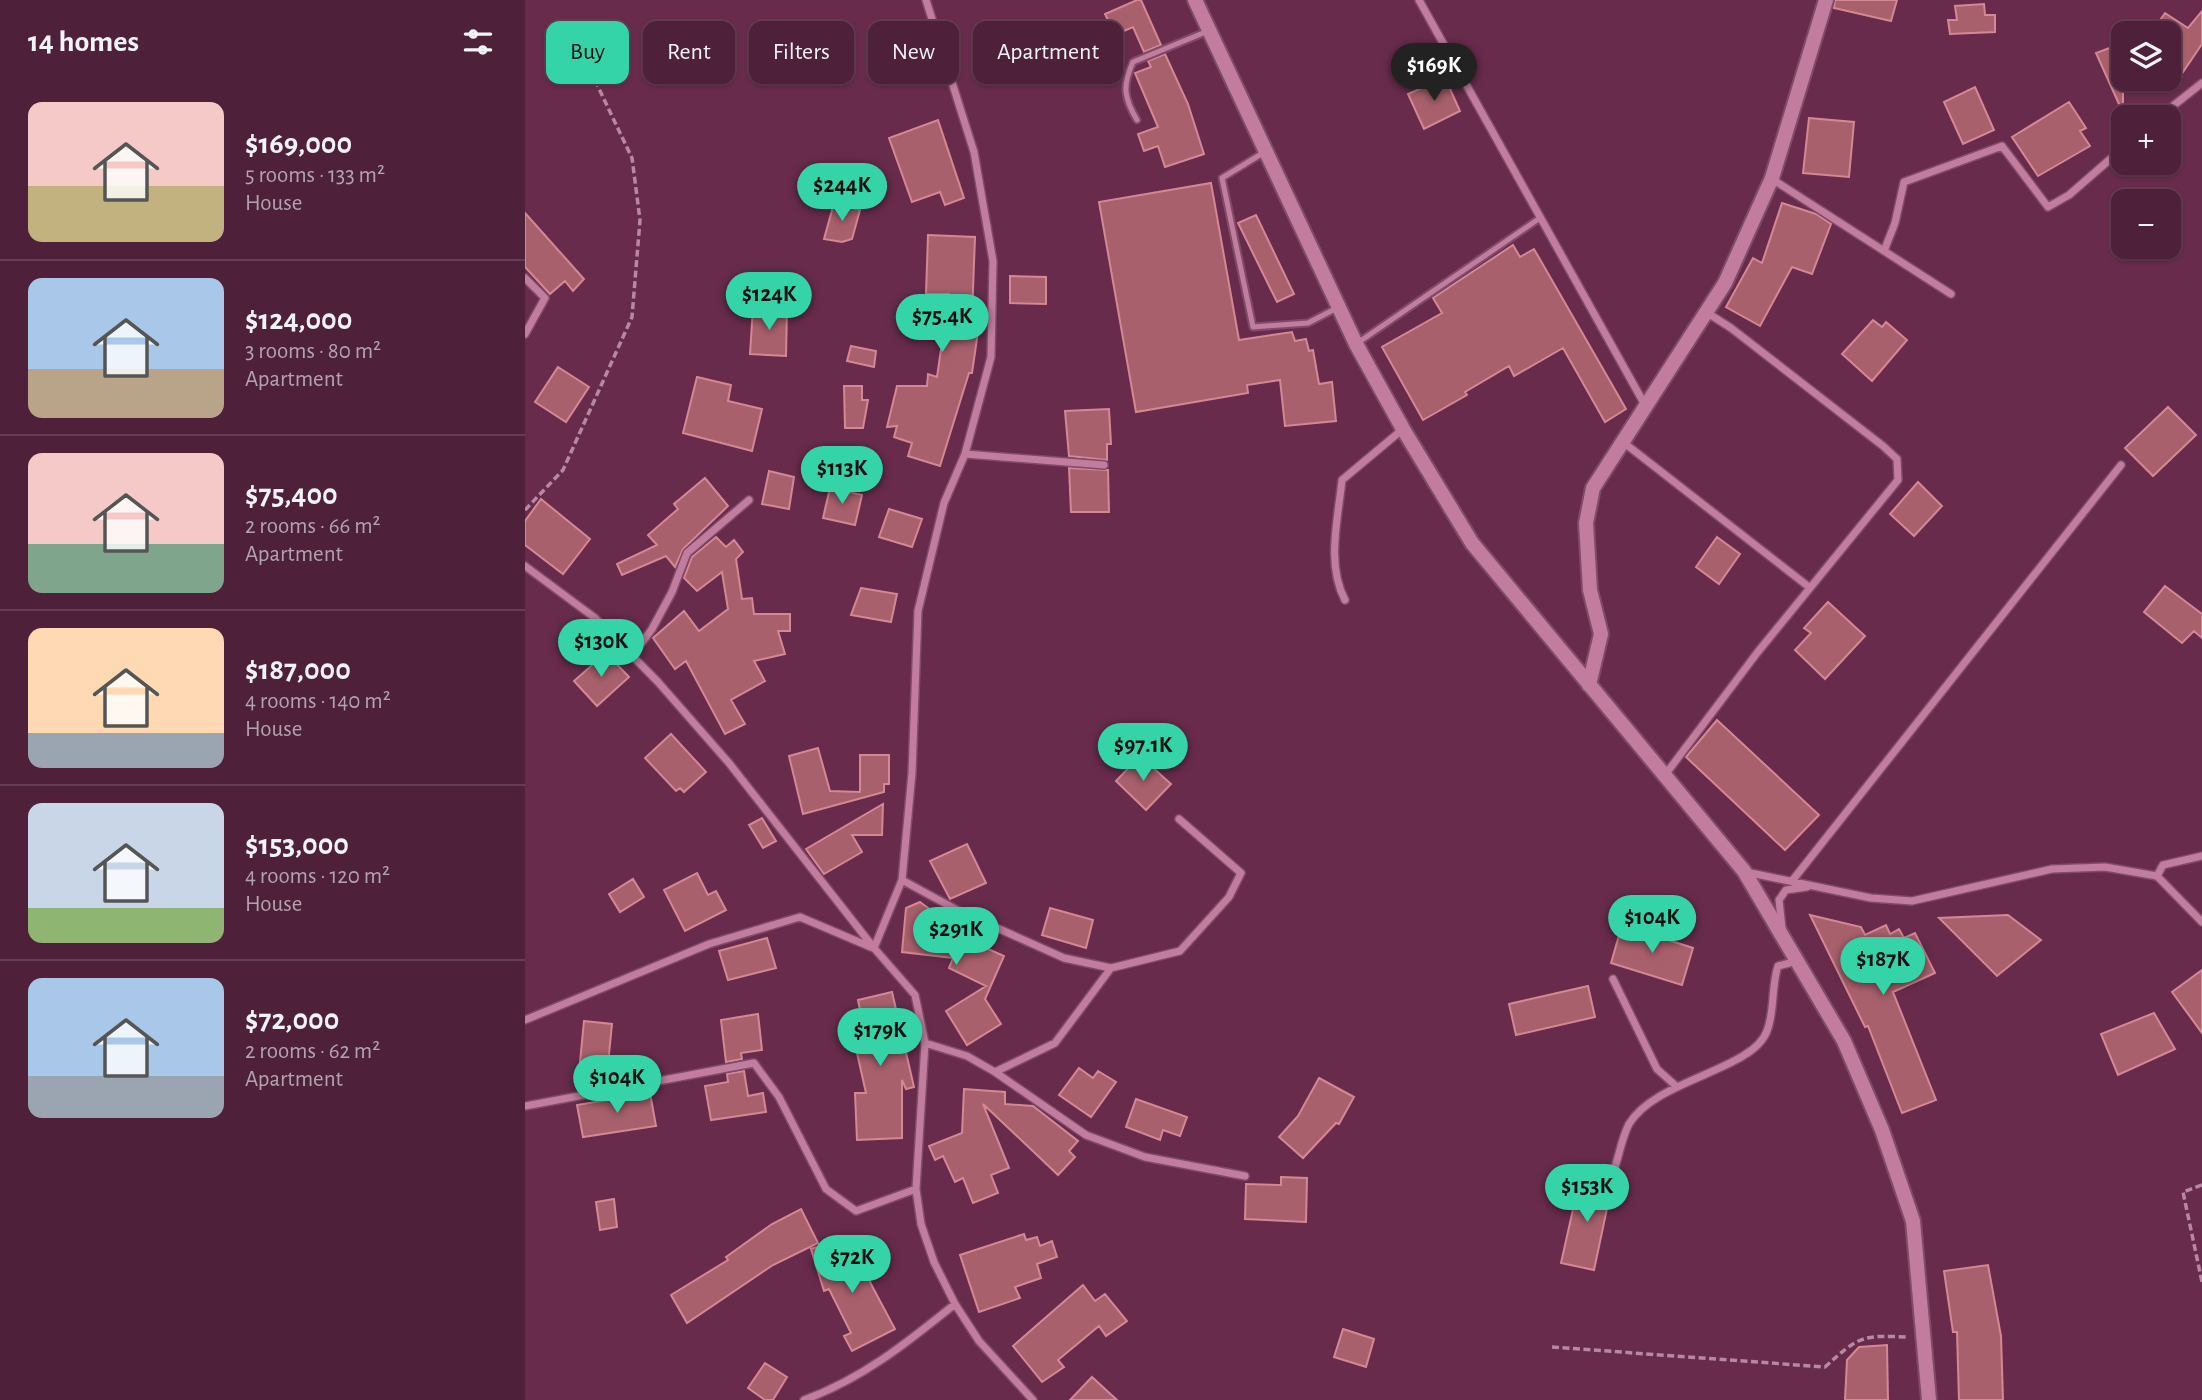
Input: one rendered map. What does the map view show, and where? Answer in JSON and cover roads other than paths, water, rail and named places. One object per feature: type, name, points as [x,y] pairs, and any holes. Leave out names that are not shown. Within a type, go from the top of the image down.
[{"type":"street","points":[[874,948],[902,880],[912,773],[918,611],[944,503],[965,454],[991,357],[993,261],[974,152],[926,0]]},
{"type":"street","points":[[1195,0],[1356,344],[1403,429],[1472,543],[1744,871],[1844,1041],[1882,1130],[1913,1221],[1929,1400]]},
{"type":"street","points":[[1419,0],[1646,405]]},
{"type":"street","points":[[1590,685],[1601,634],[1590,590],[1586,523],[1593,488],[1725,283],[1772,178],[1826,0]]},
{"type":"street","points":[[2174,105],[2202,83]]},
{"type":"street","points":[[1884,251],[1895,223],[1904,182],[2002,146],[2048,207],[2069,195],[2111,158]]},
{"type":"street","points":[[1772,178],[1951,294]]},
{"type":"street","points":[[525,278],[545,298],[525,334]]},
{"type":"street","points":[[1665,775],[1809,587],[1898,480],[1897,459],[1731,328],[1706,312]]},
{"type":"street","points":[[1345,600],[1336,582],[1335,546],[1342,480],[1403,429]]},
{"type":"street","points":[[1622,441],[1809,587]]},
{"type":"street","points":[[965,454],[1104,465]]},
{"type":"street","points":[[1792,881],[2121,465]]},
{"type":"street","points":[[632,656],[652,629],[672,592],[687,553],[749,500]]},
{"type":"street","points":[[525,566],[595,618],[632,656],[729,763],[874,948],[915,995],[925,1043],[916,1189],[921,1224],[934,1262],[955,1304],[979,1341],[1033,1400]]},
{"type":"street","points":[[902,880],[957,910],[1064,958],[1111,968],[1180,951],[1229,897],[1241,873],[1179,819]]},
{"type":"street","points":[[2157,876],[2163,865],[2202,856]]},
{"type":"street","points":[[1744,871],[1871,898],[1912,901],[2052,869],[2105,867],[2157,876],[2202,922]]},
{"type":"street","points":[[1784,939],[1779,900],[1786,890],[1813,886]]},
{"type":"street","points":[[525,1020],[709,944],[800,917],[874,948]]},
{"type":"street","points":[[1614,1170],[1630,1123],[1676,1086],[1744,1056],[1767,1032],[1778,967],[1797,961]]},
{"type":"street","points":[[995,1072],[1055,1043],[1111,968]]},
{"type":"street","points":[[1613,979],[1657,1069],[1676,1086]]},
{"type":"street","points":[[925,1043],[967,1056],[995,1072],[1086,1135],[1145,1157],[1245,1176]]},
{"type":"street","points":[[525,1106],[754,1063],[779,1097],[826,1189],[856,1211],[916,1189]]},
{"type":"street","points":[[804,1400],[827,1392],[893,1354],[955,1304]]},
{"type":"lane","points":[[1137,120],[1125,99],[1125,80],[1133,62],[1209,30]]},
{"type":"lane","points":[[1266,151],[1222,178],[1253,327],[1308,324],[1339,307]]},
{"type":"lane","points":[[1356,344],[1540,218]]}]
